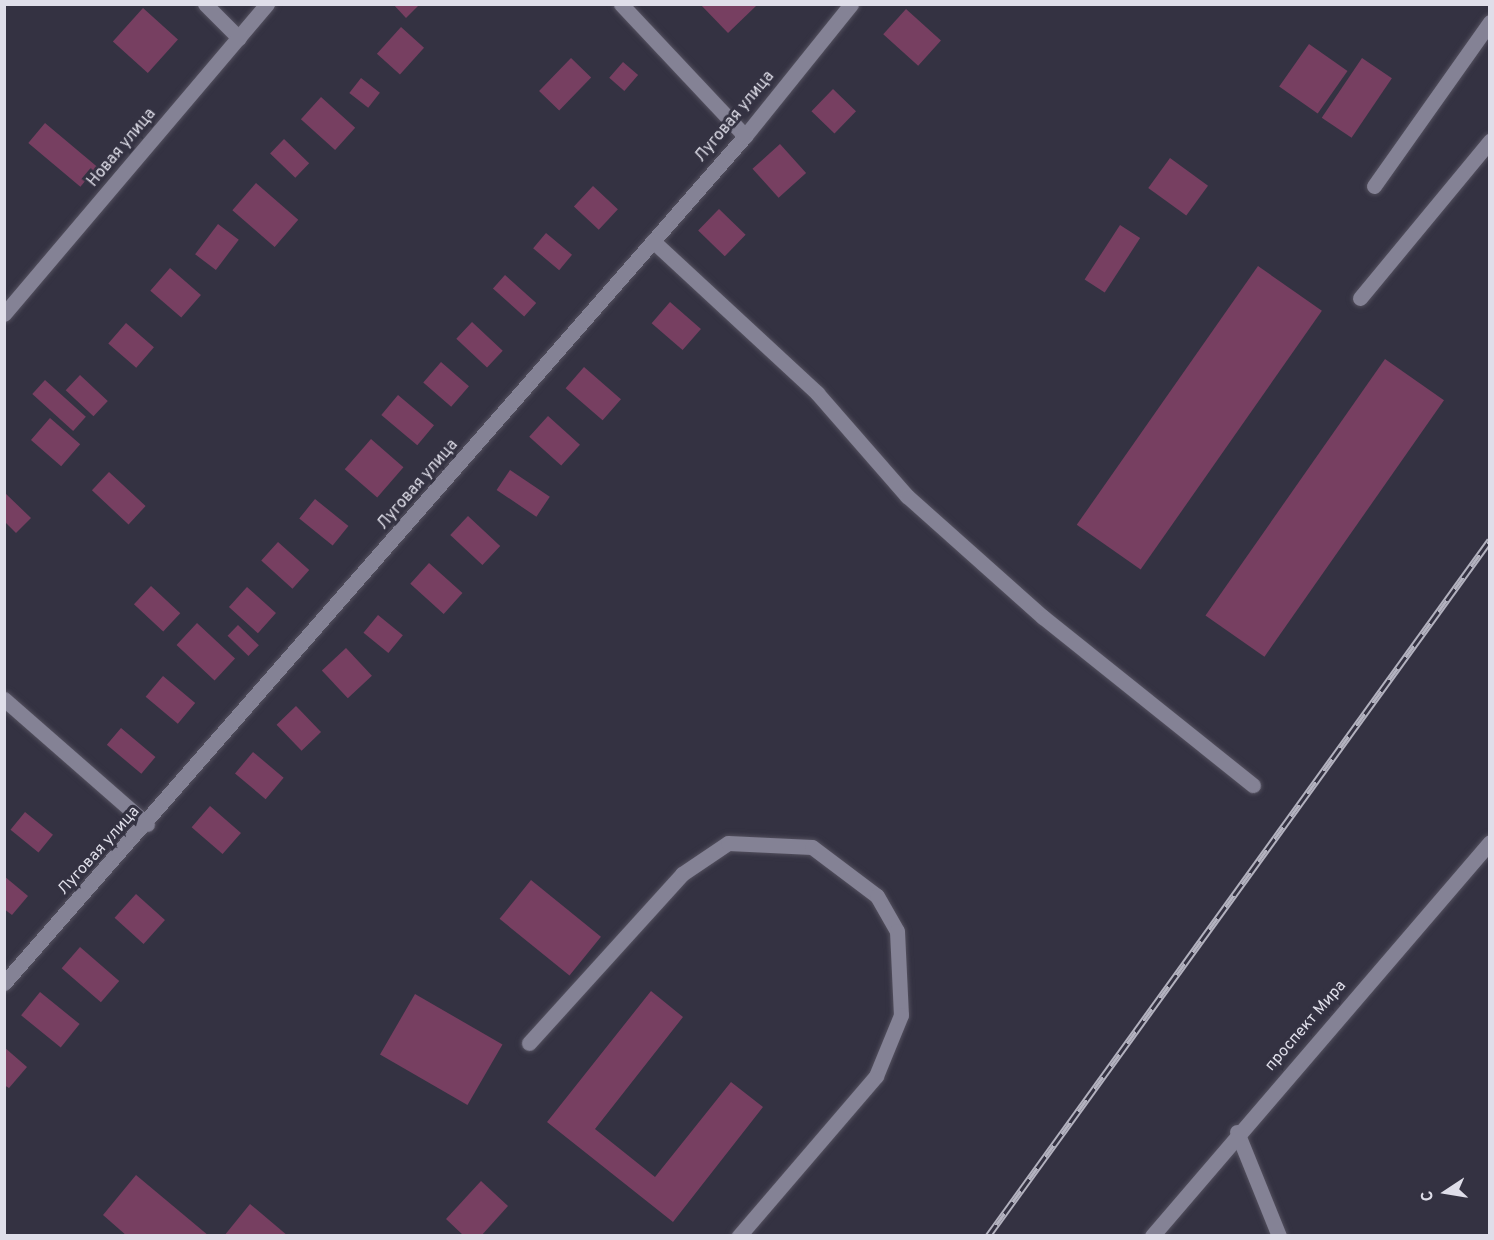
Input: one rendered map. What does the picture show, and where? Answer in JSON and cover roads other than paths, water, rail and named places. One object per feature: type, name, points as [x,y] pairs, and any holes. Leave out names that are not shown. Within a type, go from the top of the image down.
[{"type":"street","points":[[205,4],[239,38]]},
{"type":"street","name":"Новая улица","points":[[5,310],[267,4]]},
{"type":"street","points":[[621,4],[745,136]]},
{"type":"street","name":"Луговая улица","points":[[4,983],[147,824],[745,136],[851,4]]},
{"type":"street","points":[[1374,186],[1490,22]]},
{"type":"street","points":[[1360,298],[1490,141]]},
{"type":"street","points":[[653,241],[817,393],[907,496],[1043,617],[1252,785]]},
{"type":"street","points":[[4,699],[147,824]]},
{"type":"street","name":"проспект Мира","points":[[1152,1236],[1237,1132],[1490,842]]},
{"type":"street","points":[[529,1043],[682,874],[728,843],[812,847],[878,896],[897,930],[897,1026],[876,1076],[739,1236]]},
{"type":"street","points":[[1237,1132],[1279,1236]]},
{"type":"railway","points":[[988,1236],[1490,540]]}]
